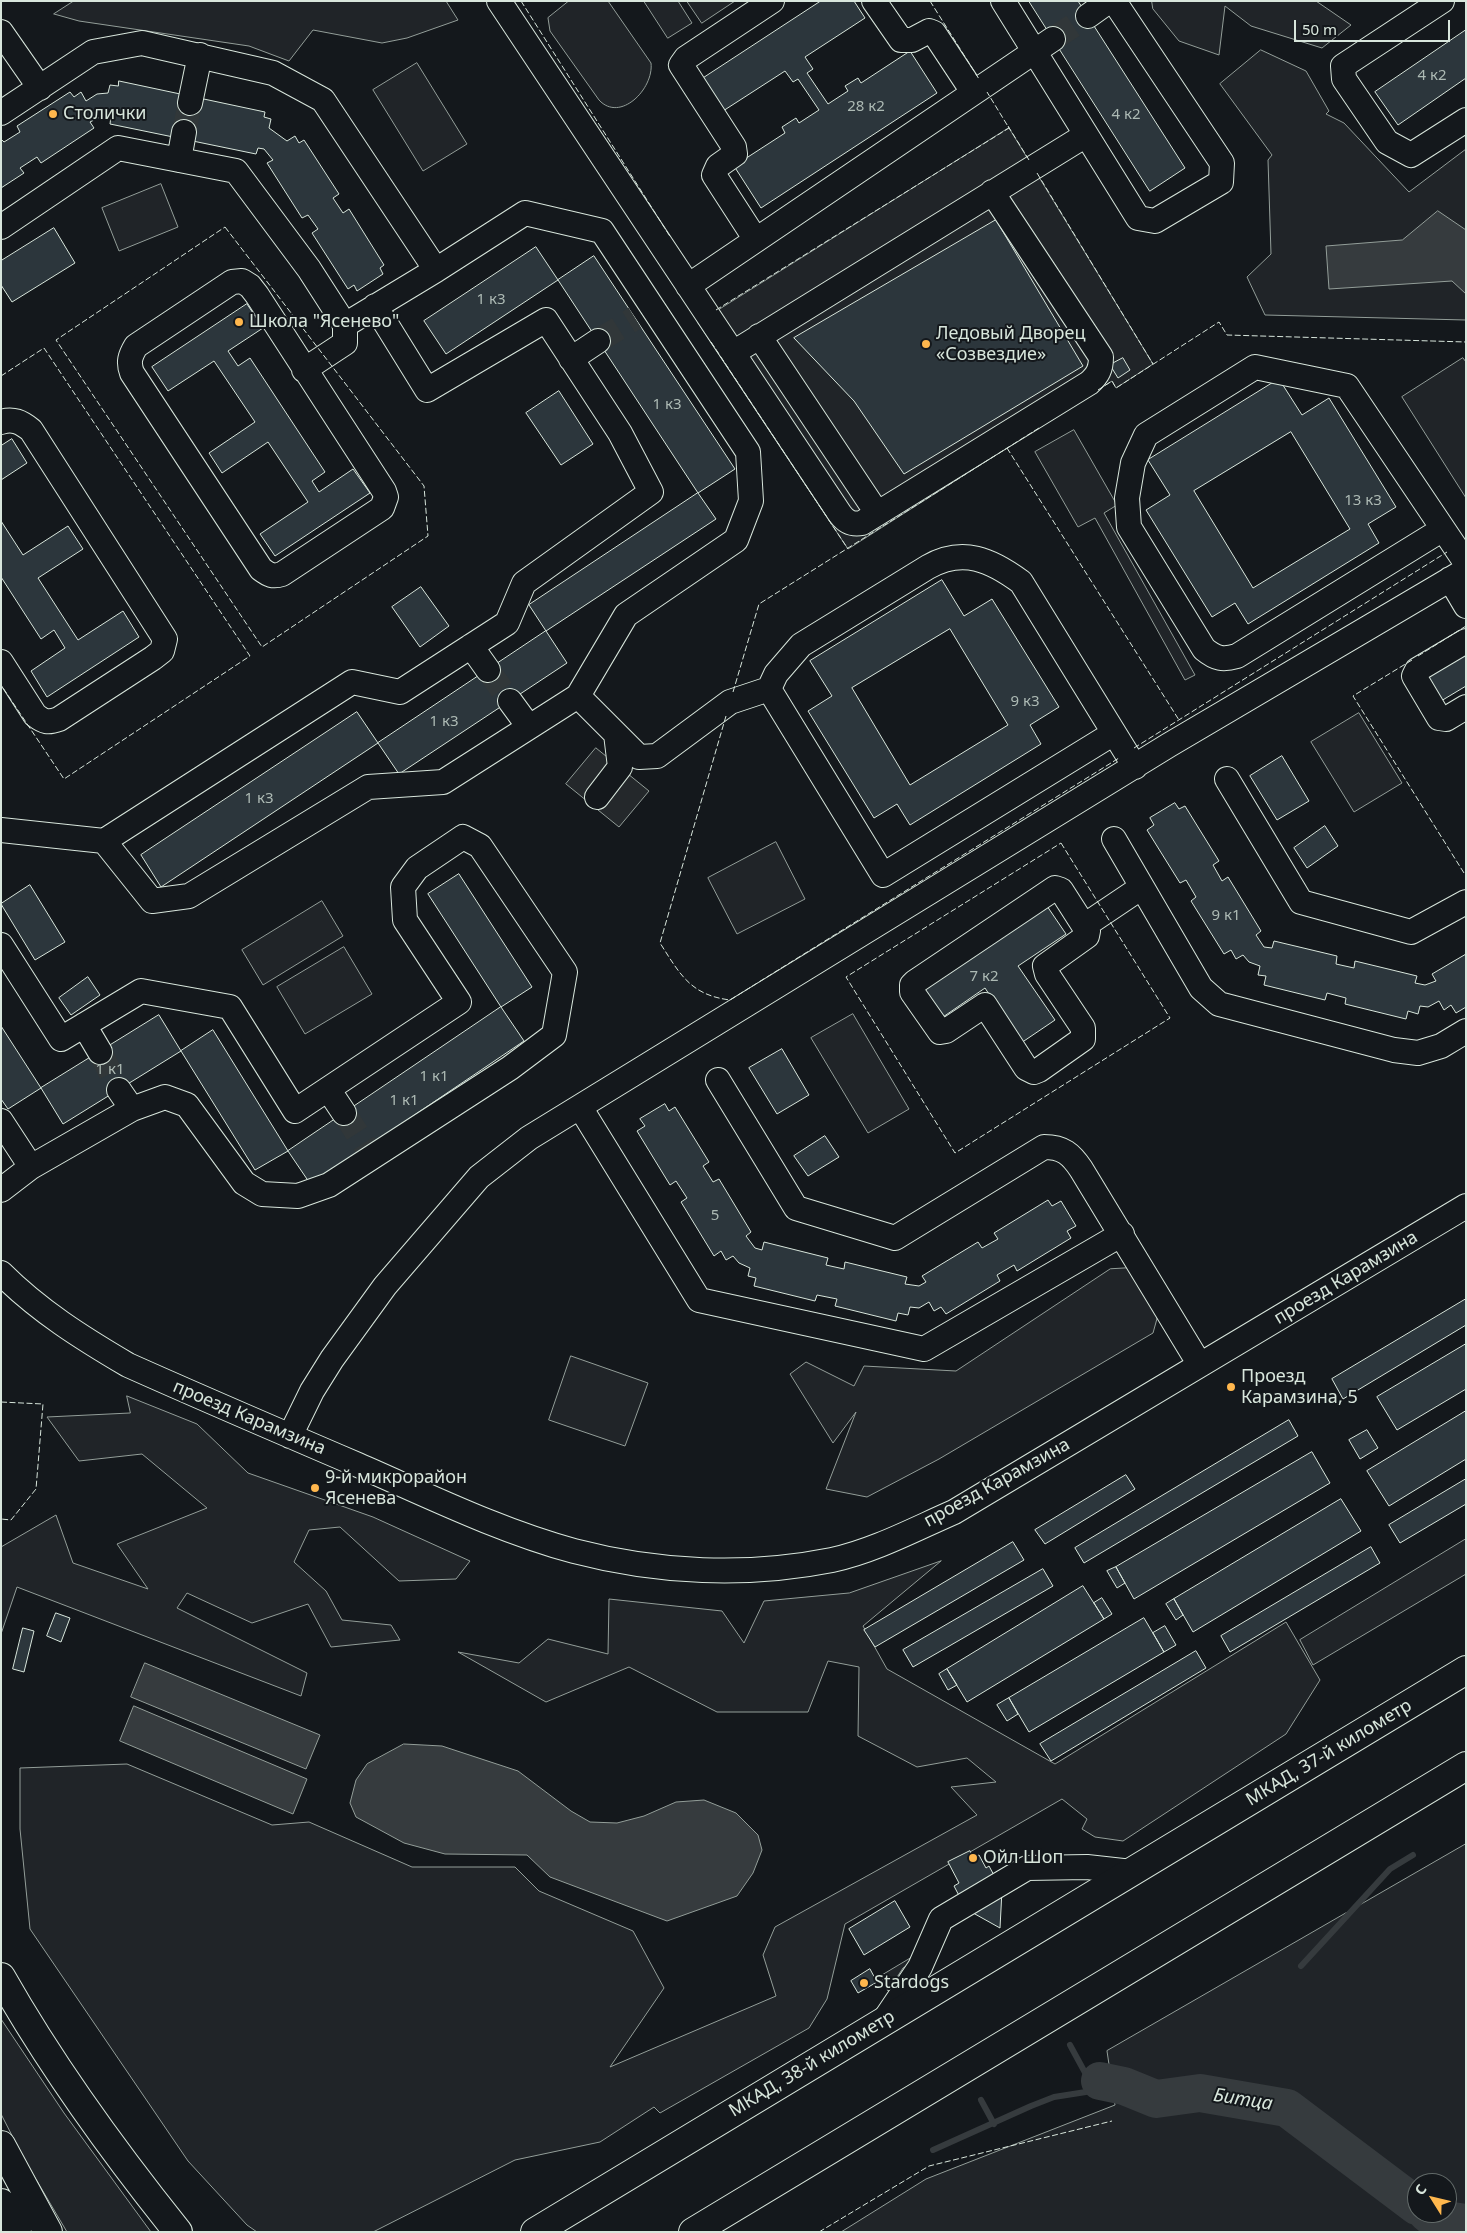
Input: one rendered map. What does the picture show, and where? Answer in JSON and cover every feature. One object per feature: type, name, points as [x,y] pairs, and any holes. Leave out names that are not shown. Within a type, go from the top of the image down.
[{"type":"main road","name":"МКАД, 37-й километр","points":[[1193,1835],[1466,1670]]},
{"type":"main road","points":[[693,2232],[1466,1766]]},
{"type":"main road","name":"МКАД, 38-й километр","points":[[535,2232],[1193,1835]]},
{"type":"main road","points":[[1,1977],[34,2035]]},
{"type":"main road","points":[[1,1996],[34,2035],[138,2182],[178,2232]]},
{"type":"main road","points":[[1,2145],[48,2232]]},
{"type":"main road","points":[[1,2203],[17,2232]]},
{"type":"street","points":[[499,1],[846,521],[855,525],[862,523],[1089,383],[1097,376],[1101,366],[1101,357],[992,192]]},
{"type":"street","points":[[756,240],[714,174],[718,166],[735,154],[734,147],[681,65],[686,58],[772,1]]},
{"type":"street","points":[[874,1],[901,40],[912,40],[929,31],[934,33],[973,92]]},
{"type":"street","points":[[1003,1],[1043,45],[1086,135],[1138,218],[1155,221],[1221,182],[1222,163],[1114,1]]},
{"type":"street","points":[[1088,16],[1109,1]]},
{"type":"street","points":[[1442,1],[1342,66],[1344,79],[1386,142],[1411,155],[1466,120]]},
{"type":"street","points":[[1,32],[40,88]]},
{"type":"street","points":[[1,113],[93,52],[142,43],[273,73],[323,100],[436,270]]},
{"type":"street","points":[[688,286],[1043,45]]},
{"type":"street","points":[[190,103],[200,55]]},
{"type":"street","points":[[179,160],[184,132]]},
{"type":"street","points":[[733,352],[1086,135]]},
{"type":"street","points":[[1,227],[118,148],[236,171],[309,269],[345,325],[345,343],[304,370]]},
{"type":"street","points":[[104,841],[152,901],[189,896],[368,786],[443,782],[578,696],[626,615],[736,540],[751,501],[748,452],[643,312],[602,231],[525,213],[345,325]]},
{"type":"street","points":[[242,281],[257,294],[304,370],[384,491],[386,498],[382,508],[282,574],[268,575],[261,569],[132,373],[129,358],[136,346],[232,282],[242,281]]},
{"type":"street","points":[[1,830],[104,841],[352,682],[400,692],[507,623],[524,583],[651,492],[620,434],[546,320],[427,390],[375,306]]},
{"type":"street","points":[[759,336],[877,513]]},
{"type":"street","points":[[572,359],[598,341]]},
{"type":"street","points":[[1443,529],[1237,656],[1225,660],[1214,657],[1204,649],[1129,527],[1127,498],[1134,463],[1146,435],[1255,367],[1347,386],[1443,529],[1460,571],[1466,606]]},
{"type":"street","points":[[1,422],[14,420],[23,423],[31,430],[165,639],[162,651],[153,658],[59,719],[50,722],[43,721],[35,714],[1,662]]},
{"type":"street","points":[[578,696],[639,756],[657,756],[730,702],[769,689],[776,674],[801,645],[943,558],[965,557],[984,561],[1003,569],[1021,582],[1135,767]]},
{"type":"street","points":[[290,1436],[312,1391],[332,1359],[379,1294],[479,1177],[529,1138],[1135,767],[1460,571]]},
{"type":"street","points":[[1466,641],[1417,670],[1414,676],[1439,718],[1446,719],[1466,707]]},
{"type":"street","points":[[471,646],[488,670]]},
{"type":"street","points":[[769,689],[883,875],[1114,732]]},
{"type":"street","points":[[510,700],[529,727]]},
{"type":"street","points":[[597,798],[620,767],[616,734]]},
{"type":"street","points":[[1227,779],[1302,902],[1411,932],[1466,902]]},
{"type":"street","points":[[1,945],[61,1039],[141,991],[230,1007],[295,1111],[459,1002],[405,920],[403,887],[417,868],[463,837],[480,846],[565,972],[554,1035],[510,1068],[369,1152],[329,1185],[298,1196],[262,1194],[244,1183],[188,1105],[165,1097],[126,1099],[1,1190]]},
{"type":"street","points":[[1114,839],[1201,988],[1218,1004],[1394,1050],[1418,1053],[1441,1046],[1466,1031]]},
{"type":"street","points":[[1084,926],[1142,887]]},
{"type":"street","points":[[1055,888],[1061,890],[1084,926],[1088,931],[1087,936],[1048,963],[1045,970],[1083,1028],[1083,1039],[1034,1072],[1026,1068],[985,1005],[946,1031],[940,1032],[912,992],[912,985],[916,982],[1055,888]]},
{"type":"street","points":[[84,1025],[100,1052]]},
{"type":"street","points":[[718,1080],[796,1208],[894,1238],[1044,1148],[1057,1147],[1074,1158],[1200,1365]]},
{"type":"street","points":[[328,1089],[344,1113]]},
{"type":"street","points":[[580,1107],[699,1300],[924,1349],[1122,1234]]},
{"type":"street","points":[[1,1121],[31,1167]]},
{"type":"street","name":"проезд Карамзина","points":[[1,1273],[32,1303],[78,1336],[128,1365],[485,1520],[574,1551],[649,1566],[698,1570],[784,1568],[834,1559],[889,1541],[954,1512],[1466,1206]]},
{"type":"street","points":[[1,1297],[8,1296],[32,1303]]},
{"type":"street","points":[[883,2022],[920,1967],[941,1919],[1027,1868],[1087,1867],[1132,1872]]},
{"type":"shaded area","points":[[74,1],[446,1],[458,20],[407,38],[382,43],[313,30],[289,61],[249,46],[79,21],[54,14]]},
{"type":"shaded area","points":[[569,1],[608,1],[651,63],[647,83],[634,100],[616,108],[607,106],[599,100],[550,31],[548,18]]},
{"type":"shaded area","points":[[644,1],[678,1],[692,23],[668,38]]},
{"type":"shaded area","points":[[687,1],[735,1],[702,23]]},
{"type":"shaded area","points":[[1152,1],[1316,1],[1351,25],[1322,48],[1251,26],[1225,6],[1219,55],[1179,41],[1153,9]]},
{"type":"shaded area","points":[[1261,50],[1306,71],[1329,111],[1326,114],[1344,123],[1409,192],[1466,149],[1466,320],[1265,315],[1247,277],[1271,254],[1268,160],[1272,155],[1220,84]]},
{"type":"shaded area","points":[[417,63],[467,144],[423,171],[373,90]]},
{"type":"shaded area","name":"Ледовый Дворец «Созвездие»","points":[[1009,128],[1153,364],[1116,388],[1112,381],[848,549],[698,323]]},
{"type":"shaded area","points":[[161,184],[178,227],[119,251],[102,208]]},
{"type":"shaded area","points":[[1438,211],[1466,230],[1466,294],[1452,281],[1329,289],[1326,246],[1402,240]]},
{"type":"shaded area","points":[[1463,358],[1466,362],[1466,498],[1402,397]]},
{"type":"shaded area","points":[[1074,430],[1117,505],[1104,513],[1195,675],[1185,680],[1095,518],[1078,527],[1035,452]]},
{"type":"shaded area","points":[[1359,713],[1402,783],[1354,812],[1311,742]]},
{"type":"shaded area","points":[[596,748],[649,791],[619,827],[566,784]]},
{"type":"shaded area","points":[[776,842],[805,899],[737,934],[708,878]]},
{"type":"shaded area","points":[[322,901],[343,936],[263,985],[242,950]]},
{"type":"shaded area","points":[[344,947],[372,994],[305,1034],[277,987]]},
{"type":"shaded area","points":[[853,1014],[909,1109],[868,1133],[811,1038]]},
{"type":"shaded area","points":[[1130,1268],[1158,1315],[1153,1333],[939,1459],[867,1497],[826,1489],[856,1412],[833,1443],[790,1374],[806,1362],[854,1386],[864,1366],[956,1371],[1110,1269]]},
{"type":"shaded area","points":[[571,1356],[648,1383],[625,1446],[549,1420]]},
{"type":"shaded area","points":[[127,1396],[197,1424],[248,1473],[373,1517],[470,1561],[456,1579],[399,1581],[340,1527],[309,1530],[294,1562],[326,1591],[342,1620],[391,1625],[400,1640],[331,1647],[308,1604],[252,1623],[187,1593],[177,1608],[307,1673],[301,1696],[17,1587],[1,1634],[1,1547],[56,1515],[73,1563],[148,1589],[117,1544],[207,1508],[142,1454],[79,1461],[47,1417],[130,1413]]},
{"type":"shaded area","points":[[1466,1539],[1466,1574],[1313,1665],[1300,1640]]},
{"type":"shaded area","points":[[941,1561],[863,1626],[887,1669],[1055,1764],[1286,1622],[1320,1680],[1286,1734],[1123,1841],[1095,1837],[1082,1829],[1087,1819],[1062,1799],[845,1924],[827,1999],[809,2028],[660,2113],[654,2107],[600,2142],[515,2160],[373,2232],[257,2232],[247,2225],[188,2161],[30,1929],[20,1829],[20,1768],[127,1764],[272,1825],[309,1822],[412,1867],[515,1867],[539,1891],[633,1931],[664,1988],[610,2067],[776,1996],[763,1955],[775,1927],[977,1815],[951,1787],[996,1782],[967,1758],[917,1767],[858,1736],[859,1667],[828,1661],[808,1712],[717,1712],[629,1667],[546,1702],[458,1652],[519,1663],[548,1639],[608,1654],[609,1599],[722,1611],[744,1643],[764,1601],[849,1593]]},
{"type":"shaded area","points":[[145,1663],[320,1735],[306,1769],[131,1697]]},
{"type":"shaded area","points":[[134,1706],[307,1779],[293,1814],[120,1741]]},
{"type":"shaded area","points":[[404,1744],[442,1746],[518,1771],[571,1811],[590,1822],[617,1823],[644,1816],[676,1802],[704,1800],[736,1813],[758,1835],[762,1850],[753,1873],[737,1896],[667,1921],[550,1877],[527,1855],[445,1854],[404,1843],[356,1817],[350,1803],[356,1780],[367,1764]]},
{"type":"shaded area","points":[[1466,1844],[1466,2232],[841,2232],[926,2179],[1115,2105],[1107,2051]]},
{"type":"shaded area","points":[[916,1955],[917,1960],[903,1968],[888,1991],[881,1976]]},
{"type":"shaded area","points":[[1,2019],[64,2113],[151,2232],[67,2232],[24,2159],[1,2114]]},
{"type":"building","points":[[821,1],[854,1],[865,18],[805,57],[813,69],[807,73],[828,104],[848,91],[845,86],[858,78],[861,83],[910,51],[937,93],[761,208],[734,166],[785,133],[782,127],[796,118],[799,123],[819,110],[798,79],[793,82],[785,71],[723,111],[702,79]]},
{"type":"building","points":[[1029,1],[1078,1],[1185,168],[1150,191]]},
{"type":"building","points":[[1466,30],[1466,78],[1398,125],[1375,92]]},
{"type":"building","points":[[119,81],[265,112],[264,117],[271,119],[269,128],[287,141],[295,136],[299,143],[304,140],[339,194],[333,198],[343,213],[349,209],[384,265],[380,268],[383,274],[357,291],[354,285],[348,289],[312,233],[318,229],[308,215],[302,218],[267,163],[273,160],[264,149],[258,148],[256,154],[110,124],[111,116],[104,115],[90,122],[94,128],[41,163],[37,157],[20,168],[24,173],[1,188],[1,139],[4,142],[20,132],[17,126],[70,92],[74,97],[81,92],[86,101],[97,94],[108,93],[110,85],[118,86]]},
{"type":"building","points":[[996,220],[1083,366],[904,474],[854,401],[794,338]]},
{"type":"building","points":[[54,228],[75,263],[12,302],[1,285],[1,261]]},
{"type":"building","points":[[536,247],[558,280],[446,354],[424,321]]},
{"type":"building","points":[[594,256],[735,469],[698,493],[558,280]]},
{"type":"building","points":[[247,304],[263,328],[228,351],[238,366],[250,358],[325,472],[312,481],[319,492],[353,469],[370,493],[275,556],[260,534],[308,502],[268,442],[222,473],[209,453],[255,422],[214,361],[168,391],[152,367]]},
{"type":"building","points":[[1123,358],[1130,370],[1118,378],[1110,365]]},
{"type":"building","points":[[1279,379],[1302,415],[1329,398],[1396,507],[1368,524],[1379,543],[1248,624],[1235,603],[1212,617],[1146,510],[1170,495],[1148,460]],"holes":[[[1291,432],[1350,529],[1253,588],[1194,491]]]},
{"type":"building","points":[[559,391],[593,444],[561,465],[526,413]]},
{"type":"building","points":[[12,439],[27,463],[1,480],[1,446]]},
{"type":"building","points":[[698,493],[716,519],[546,631],[529,605]]},
{"type":"building","points":[[1,521],[23,555],[68,526],[83,549],[38,578],[78,640],[123,611],[139,637],[47,697],[31,671],[65,648],[54,630],[41,639],[1,577]]},
{"type":"building","points":[[942,580],[964,616],[992,599],[1059,707],[1030,725],[1041,744],[910,825],[897,804],[874,818],[808,711],[832,696],[810,661]],"holes":[[[950,629],[1008,725],[910,785],[852,688]]]},
{"type":"building","points":[[421,587],[449,626],[420,647],[392,607]]},
{"type":"building","points":[[546,631],[567,663],[399,774],[378,743]]},
{"type":"building","points":[[1466,650],[1466,686],[1441,701],[1425,674]]},
{"type":"building","points":[[357,712],[378,743],[161,887],[141,855]]},
{"type":"building","points":[[1282,756],[1309,801],[1277,820],[1250,776]]},
{"type":"building","points":[[1175,803],[1179,809],[1185,806],[1219,861],[1213,865],[1222,881],[1228,877],[1261,931],[1256,935],[1264,947],[1272,948],[1274,941],[1337,956],[1336,964],[1354,968],[1355,961],[1417,976],[1415,983],[1425,985],[1436,981],[1432,974],[1466,954],[1466,1007],[1456,1013],[1451,1005],[1444,1010],[1439,1001],[1428,1007],[1420,1006],[1418,1014],[1408,1011],[1406,1019],[1345,1004],[1346,998],[1327,993],[1325,1000],[1264,985],[1266,976],[1258,975],[1260,966],[1249,962],[1243,955],[1236,959],[1231,950],[1224,954],[1191,901],[1196,897],[1186,880],[1180,883],[1147,830],[1154,825],[1150,818]]},
{"type":"building","points":[[1325,826],[1338,846],[1307,868],[1294,848]]},
{"type":"building","points":[[459,874],[532,987],[501,1007],[428,894]]},
{"type":"building","points":[[30,885],[65,942],[35,960],[1,904]]},
{"type":"building","points":[[1047,906],[1066,934],[1018,966],[1055,1020],[1021,1043],[985,988],[943,1017],[924,989]]},
{"type":"building","points":[[88,977],[100,995],[71,1015],[59,998]]},
{"type":"building","points":[[501,1007],[524,1041],[311,1185],[288,1151]]},
{"type":"building","points":[[159,1015],[181,1051],[63,1124],[41,1088]]},
{"type":"building","points":[[1,1026],[41,1088],[8,1109],[1,1099]]},
{"type":"building","points":[[213,1030],[288,1151],[255,1170],[181,1051]]},
{"type":"building","points":[[782,1049],[809,1095],[777,1114],[749,1068]]},
{"type":"building","points":[[665,1104],[669,1111],[675,1107],[709,1162],[703,1166],[713,1182],[719,1179],[751,1232],[746,1236],[755,1248],[762,1250],[764,1242],[828,1258],[826,1265],[844,1269],[845,1262],[907,1277],[905,1284],[919,1286],[926,1282],[922,1276],[978,1242],[982,1248],[998,1239],[994,1233],[1048,1200],[1052,1206],[1061,1201],[1076,1226],[1067,1231],[1071,1238],[1017,1271],[1014,1265],[997,1275],[1000,1281],[946,1314],[941,1307],[934,1311],[929,1302],[919,1308],[910,1307],[908,1315],[898,1313],[896,1321],[835,1306],[837,1299],[817,1295],[815,1301],[754,1286],[756,1278],[748,1276],[750,1268],[739,1263],[733,1256],[726,1260],[721,1251],[714,1256],[681,1202],[687,1198],[676,1181],[670,1185],[637,1131],[645,1126],[640,1119]]},
{"type":"building","points":[[825,1136],[839,1157],[808,1176],[794,1156]]},
{"type":"building","points":[[1466,1299],[1466,1325],[1343,1399],[1332,1379]]},
{"type":"building","points":[[1466,1344],[1466,1389],[1397,1430],[1377,1397]]},
{"type":"building","points":[[1466,1411],[1466,1459],[1389,1506],[1367,1471]]},
{"type":"building","points":[[1289,1420],[1298,1436],[1084,1563],[1075,1548]]},
{"type":"building","points":[[1367,1430],[1378,1448],[1360,1459],[1349,1440]]},
{"type":"building","points":[[1312,1452],[1330,1483],[1134,1599],[1116,1567]]},
{"type":"building","points":[[1126,1475],[1135,1489],[1045,1544],[1035,1530]]},
{"type":"building","points":[[1466,1479],[1466,1504],[1400,1543],[1389,1525]]},
{"type":"building","points":[[1341,1499],[1361,1531],[1193,1632],[1174,1599]]},
{"type":"building","points":[[1013,1542],[1024,1560],[875,1647],[864,1630]]},
{"type":"building","points":[[1371,1547],[1380,1563],[1230,1652],[1221,1636]]},
{"type":"building","points":[[1116,1567],[1125,1583],[1117,1588],[1107,1571]]},
{"type":"building","points":[[1043,1569],[1053,1586],[913,1667],[903,1650]]},
{"type":"building","points":[[1083,1586],[1104,1619],[967,1702],[947,1669]]},
{"type":"building","points":[[1102,1598],[1112,1614],[1104,1619],[1094,1603]]},
{"type":"building","points":[[1174,1599],[1183,1615],[1176,1620],[1166,1604]]},
{"type":"building","points":[[56,1613],[70,1618],[61,1642],[47,1636]]},
{"type":"building","points":[[1144,1618],[1164,1652],[1029,1732],[1009,1698]]},
{"type":"building","points":[[1165,1626],[1176,1645],[1164,1652],[1153,1633]]},
{"type":"building","points":[[23,1628],[34,1631],[24,1672],[13,1669]]},
{"type":"building","points":[[1196,1651],[1206,1668],[1051,1761],[1040,1744]]},
{"type":"building","points":[[947,1669],[957,1685],[948,1690],[939,1674]]},
{"type":"building","points":[[1009,1698],[1018,1714],[1007,1721],[997,1705]]},
{"type":"building","points":[[970,1851],[973,1858],[979,1855],[986,1868],[989,1866],[1002,1890],[1000,1928],[966,1909],[954,1886],[959,1883],[948,1862]]},
{"type":"building","points":[[895,1901],[910,1927],[864,1955],[849,1929]]},
{"type":"building","points":[[870,1969],[877,1982],[858,1993],[851,1981]]},
{"type":"waterway","points":[[1301,1966],[1390,1869],[1413,1855]]},
{"type":"waterway","name":"Битца","points":[[1070,2045],[1095,2091]]},
{"type":"waterway","name":"Битца","points":[[1100,2081],[1124,2086],[1156,2099],[1200,2093],[1287,2108],[1407,2198]]},
{"type":"waterway","points":[[933,2150],[1054,2097],[1124,2086]]},
{"type":"waterway","points":[[981,2100],[994,2124]]},
{"type":"waterway","name":"Битца","points":[[1457,2222],[1466,2223]]},
{"type":"tunnel","points":[[1053,39],[1088,16]]},
{"type":"tunnel","points":[[184,132],[190,103]]},
{"type":"tunnel","points":[[598,341],[635,318]]},
{"type":"tunnel","points":[[488,670],[510,701]]},
{"type":"tunnel","points":[[100,1052],[119,1090]]},
{"type":"tunnel","points":[[344,1113],[366,1147]]},
{"type":"fence","points":[[521,1],[671,238]]},
{"type":"fence","points":[[930,1],[979,79]]},
{"type":"fence","points":[[716,310],[1009,128],[987,92]]},
{"type":"fence","points":[[1008,126],[1029,160]]},
{"type":"fence","points":[[1037,173],[1153,364]]},
{"type":"fence","points":[[225,227],[424,486],[428,536],[262,647],[56,340],[225,227]]},
{"type":"fence","points":[[1098,390],[1112,381],[1116,388],[1219,322],[1227,335],[1466,342]]},
{"type":"fence","points":[[711,342],[848,549]]},
{"type":"fence","points":[[1,376],[44,348],[250,656],[64,779],[1,685]]},
{"type":"fence","points":[[733,692],[759,604],[1039,428]]},
{"type":"fence","points":[[1007,448],[1179,720]]},
{"type":"fence","points":[[1134,748],[1447,552]]},
{"type":"fence","points":[[1418,656],[1466,626]]},
{"type":"fence","points":[[1412,660],[1353,696],[1464,873],[1466,872]]},
{"type":"fence","points":[[726,716],[660,943],[680,973],[696,988],[716,997],[730,1000],[1119,758]]},
{"type":"fence","points":[[1061,843],[1170,1018],[955,1153],[846,977],[1061,843]]},
{"type":"fence","points":[[1,1402],[43,1404],[36,1489],[11,1520],[1,1519]]},
{"type":"fence","points":[[819,2232],[929,2166],[1112,2121]]},
{"type":"place","name":"Столички","points":[[53,114]]},
{"type":"place","name":"Школа \"Ясенево\"","points":[[239,322]]},
{"type":"place","name":"Ледовый Дворец «Созвездие»","points":[[926,344]]},
{"type":"place","name":"Проезд Карамзина, 5","points":[[1231,1387]]},
{"type":"place","name":"9-й микрорайон Ясенева","points":[[315,1488]]},
{"type":"place","name":"Ойл Шоп","points":[[973,1858]]},
{"type":"place","name":"Stardogs","points":[[864,1983]]}]
